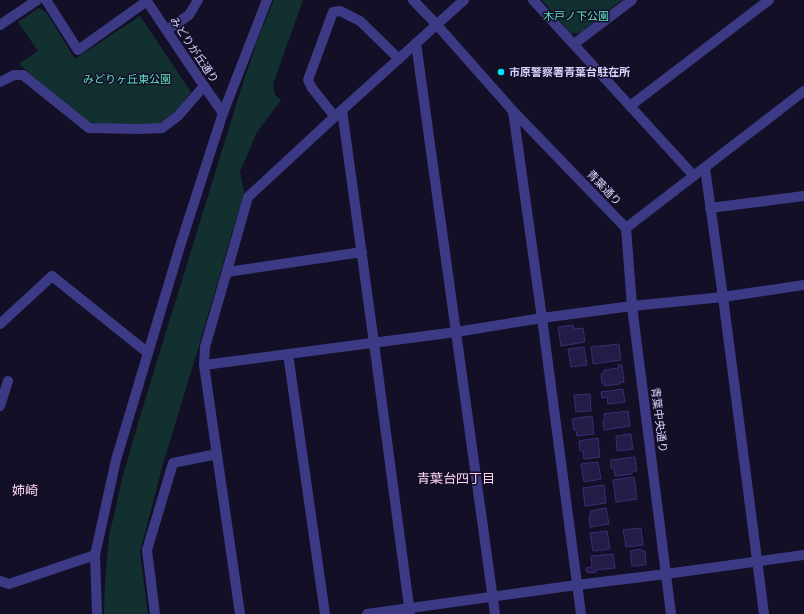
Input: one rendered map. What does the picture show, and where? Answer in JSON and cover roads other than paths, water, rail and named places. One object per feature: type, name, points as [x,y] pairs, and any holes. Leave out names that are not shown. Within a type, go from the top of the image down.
[{"type":"street","points":[[0,25],[38,0]]},
{"type":"street","points":[[46,0],[78,50],[147,0]]},
{"type":"street","name":"みどりが丘通り","points":[[147,0],[223,113]]},
{"type":"street","points":[[167,30],[189,15],[198,0]]},
{"type":"street","points":[[97,614],[95,555],[116,460],[181,243],[223,113],[267,0]]},
{"type":"street","name":"青葉通り","points":[[412,0],[437,25],[513,111],[626,228]]},
{"type":"street","points":[[240,614],[204,365],[205,347],[248,197],[338,113],[464,0]]},
{"type":"street","points":[[533,0],[694,176]]},
{"type":"street","points":[[574,44],[632,0]]},
{"type":"street","points":[[630,106],[770,0]]},
{"type":"street","points":[[398,59],[360,21],[340,11],[334,12],[308,80],[312,88],[338,113],[362,252],[410,611]]},
{"type":"street","points":[[416,43],[495,614]]},
{"type":"street","points":[[0,82],[14,75],[23,75],[89,128],[140,129],[162,128],[178,116],[204,86]]},
{"type":"street","points":[[626,228],[804,91]]},
{"type":"street","points":[[513,111],[581,614]]},
{"type":"street","points":[[705,168],[764,614]]},
{"type":"street","points":[[710,208],[804,196]]},
{"type":"street","name":"青葉中央通り","points":[[626,228],[632,306],[671,614]]},
{"type":"street","points":[[227,272],[362,252]]},
{"type":"street","points":[[0,324],[52,276],[148,353]]},
{"type":"street","points":[[204,365],[456,332],[542,318],[632,306],[723,297],[804,285]]},
{"type":"street","points":[[288,354],[325,614]]},
{"type":"street","points":[[0,406],[8,381]]},
{"type":"street","points":[[156,614],[147,550],[173,463],[217,454]]},
{"type":"street","points":[[0,581],[9,584],[95,555]]},
{"type":"street","points":[[367,614],[410,611],[577,585],[804,555]]},
{"type":"place","name":"市原警察署青葉台駐在所","points":[[501,72]]},
{"type":"district","name":"青葉台四丁目","points":[[456,479]]},
{"type":"district","name":"姉崎","points":[[25,491]]},
{"type":"park label","name":"木戸ノ下公園","points":[[576,16]]},
{"type":"park label","name":"みどりヶ丘東公園","points":[[127,79]]}]
